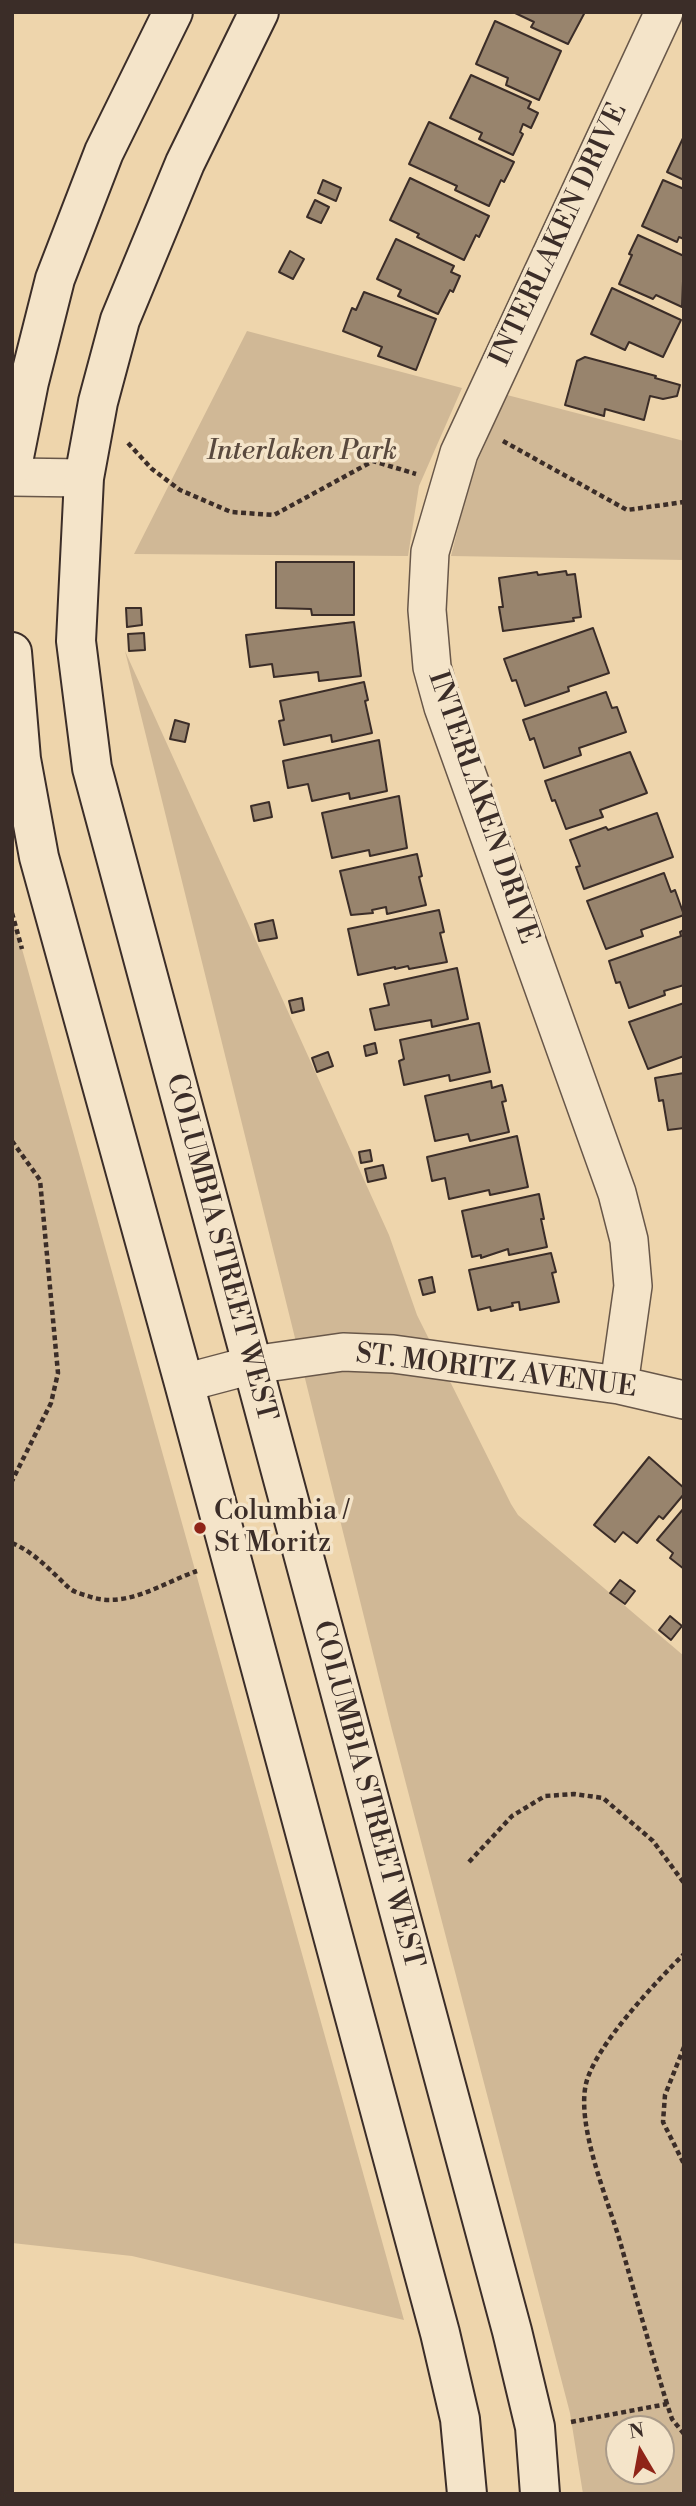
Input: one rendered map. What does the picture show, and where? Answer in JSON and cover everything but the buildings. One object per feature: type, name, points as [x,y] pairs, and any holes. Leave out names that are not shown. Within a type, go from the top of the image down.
[{"type":"main road","points":[[12,467],[29,382],[55,279],[104,152],[173,12]]},
{"type":"main road","name":"COLUMBIA STREET WEST","points":[[259,12],[185,163],[120,320],[98,402],[84,478],[76,641],[92,768],[512,2331],[535,2427],[540,2494]]},
{"type":"main road","points":[[12,652],[22,759],[39,857],[440,2333],[460,2419],[467,2494]]},
{"type":"street","name":"INTERLAKEN DRIVE","points":[[619,1385],[633,1286],[629,1240],[617,1193],[443,707],[432,667],[427,610],[430,552],[459,453],[664,12]]},
{"type":"street","points":[[12,477],[84,478]]},
{"type":"street","name":"ST. MORITZ AVENUE","points":[[184,1383],[252,1365],[343,1352],[393,1354],[619,1385],[684,1400]]},
{"type":"path","points":[[493,438],[627,510],[684,502]]},
{"type":"path","points":[[128,443],[152,469],[180,490],[231,512],[274,515],[373,461],[423,477]]},
{"type":"path","points":[[12,1141],[40,1180],[58,1373],[51,1403],[12,1481]]},
{"type":"path","points":[[12,1544],[23,1548],[51,1570],[71,1591],[101,1601],[127,1599],[196,1570]]},
{"type":"path","points":[[470,1862],[513,1816],[545,1796],[574,1794],[603,1798],[653,1841],[684,1883]]},
{"type":"path","points":[[684,1954],[660,1978],[597,2058],[586,2082],[585,2108],[591,2152],[667,2404],[673,2419],[684,2434]]},
{"type":"path","points":[[684,2047],[665,2095],[663,2122],[684,2164]]},
{"type":"path","points":[[535,2427],[667,2404]]},
{"type":"green space","name":"Interlaken Park","points":[[247,331],[462,388],[419,486],[408,556],[134,554]]},
{"type":"green space","points":[[507,395],[684,441],[684,560],[451,556],[471,476]]},
{"type":"green space","points":[[125,651],[389,1235],[417,1315],[511,1504],[518,1515],[684,1656],[684,2494],[583,2494],[570,2413],[392,1730]]},
{"type":"green space","points":[[12,913],[404,2320],[132,2256],[12,2243]]},
{"type":"place","name":"Columbia / St Moritz","points":[[200,1528]]}]
